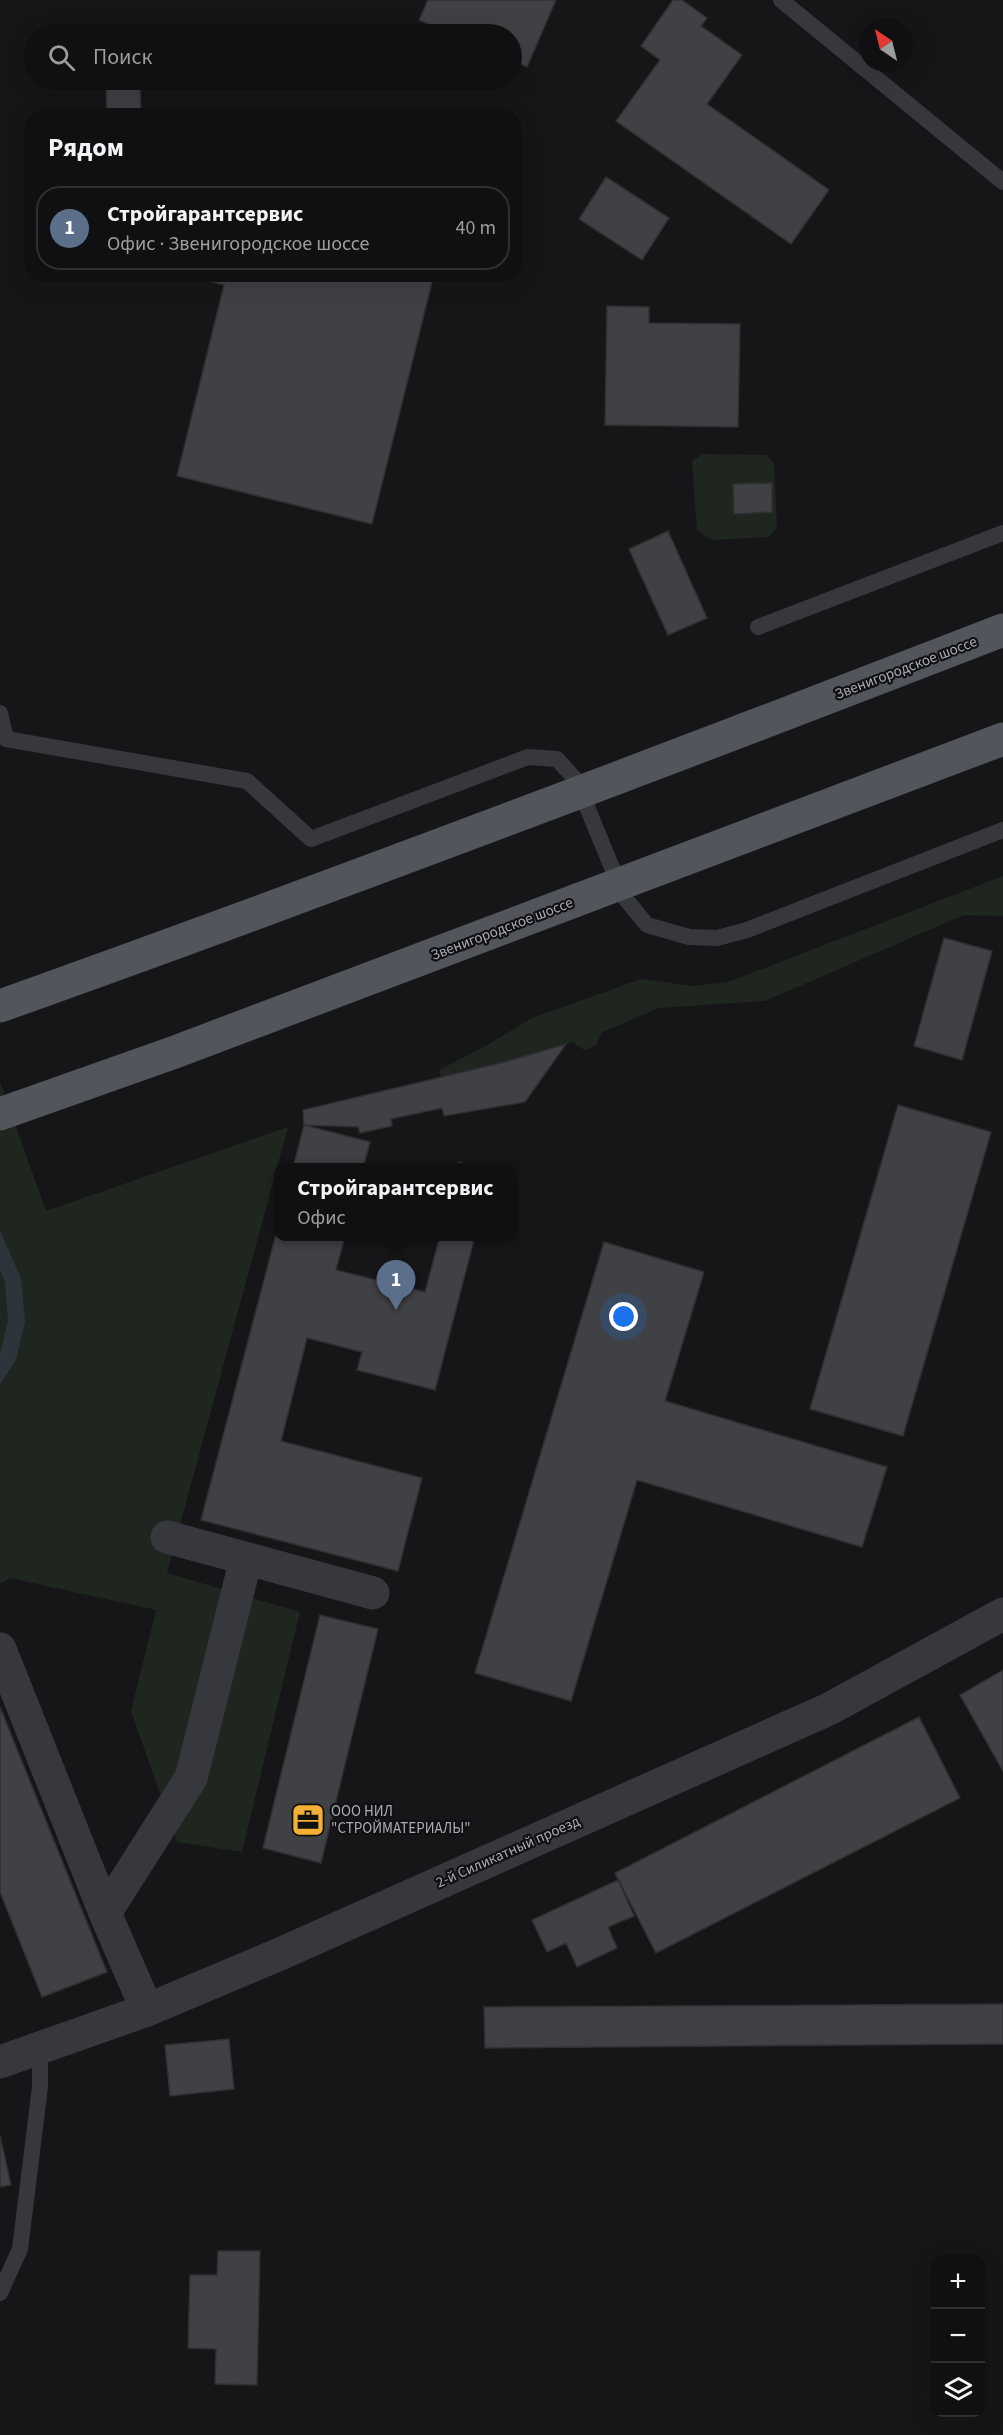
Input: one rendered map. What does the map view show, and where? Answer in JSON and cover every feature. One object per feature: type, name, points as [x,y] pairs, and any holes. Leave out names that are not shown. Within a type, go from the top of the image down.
[{"type":"main road","name":"Звенигородское шоссе","points":[[0,1006],[164,947],[1003,630]]},
{"type":"main road","name":"Звенигородское шоссе","points":[[0,1114],[176,1052],[1003,739]]},
{"type":"street","points":[[167,1537],[373,1593]]},
{"type":"street","points":[[105,1913],[191,1778],[246,1559]]},
{"type":"street","name":"2-й Силикатный проезд","points":[[0,2062],[40,2050],[147,2010],[280,1954],[829,1709],[1003,1614]]},
{"type":"street","points":[[0,1649],[105,1913],[147,2010]]},
{"type":"lane","points":[[781,0],[1003,182]]},
{"type":"lane","points":[[758,627],[1003,533]]},
{"type":"lane","points":[[0,713],[6,739],[247,781],[311,839],[528,757],[557,759],[576,780],[624,897],[647,925],[689,937],[717,938],[747,930],[1003,830]]},
{"type":"lane","points":[[0,2293],[20,2249],[40,2087],[40,2050]]},
{"type":"shaded area","points":[[703,454],[766,455],[774,463],[777,527],[769,537],[712,540],[697,530],[692,461]]},
{"type":"shaded area","points":[[1003,876],[1003,916],[964,915],[765,1001],[659,1008],[601,1033],[597,1045],[584,1050],[573,1042],[441,1078],[439,1070],[484,1047],[532,1018],[641,979],[692,986],[728,982]]},
{"type":"shaded area","points":[[0,1082],[46,1211],[288,1127],[278,1163],[274,1163],[274,1179],[167,1573],[300,1612],[242,1852],[177,1842],[131,1711],[156,1610],[10,1578],[0,1584]]},
{"type":"shaded area","points":[[0,1231],[21,1278],[25,1322],[16,1360],[0,1384],[0,1354],[8,1320],[5,1282],[0,1270]]},
{"type":"building","points":[[428,0],[556,0],[527,67],[522,65],[522,24],[429,24],[419,20]]},
{"type":"building","points":[[673,0],[682,0],[707,18],[701,26],[742,55],[707,104],[829,190],[791,244],[616,121],[660,60],[641,46]]},
{"type":"building","points":[[106,90],[140,90],[141,108],[107,108]]},
{"type":"building","points":[[606,177],[669,218],[642,260],[579,219]]},
{"type":"building","points":[[211,282],[432,282],[372,524],[177,476],[224,285]]},
{"type":"building","points":[[607,306],[649,307],[649,323],[740,324],[738,427],[605,425]]},
{"type":"building","points":[[772,483],[772,512],[734,514],[733,484]]},
{"type":"building","points":[[668,531],[707,618],[668,635],[629,549]]},
{"type":"building","points":[[944,938],[992,951],[962,1060],[914,1046]]},
{"type":"building","points":[[566,1044],[525,1102],[444,1116],[442,1108],[391,1119],[392,1126],[360,1133],[358,1127],[304,1125],[303,1110],[505,1062]]},
{"type":"building","points":[[898,1105],[991,1132],[903,1436],[810,1409]]},
{"type":"building","points":[[304,1125],[370,1142],[364,1163],[294,1163]]},
{"type":"building","points":[[274,1241],[344,1241],[336,1270],[425,1292],[439,1241],[474,1241],[435,1390],[357,1370],[362,1352],[307,1338],[281,1441],[422,1478],[398,1571],[201,1520]]},
{"type":"building","points":[[604,1242],[704,1272],[665,1401],[887,1467],[862,1547],[637,1480],[571,1701],[475,1673]]},
{"type":"building","points":[[320,1615],[378,1629],[321,1863],[263,1848]]},
{"type":"building","points":[[1003,1670],[1003,1771],[960,1695]]},
{"type":"building","points":[[0,1707],[107,1972],[42,1997],[0,1892]]},
{"type":"building","points":[[919,1717],[960,1798],[656,1953],[615,1873]]},
{"type":"building","points":[[618,1880],[634,1916],[608,1927],[617,1948],[577,1967],[566,1943],[547,1952],[532,1920]]},
{"type":"building","points":[[1003,2004],[1003,2044],[485,2048],[484,2007]]},
{"type":"building","points":[[229,2039],[234,2089],[170,2096],[165,2045]]},
{"type":"building","points":[[0,2136],[11,2185],[0,2187]]},
{"type":"building","points":[[218,2251],[260,2251],[257,2385],[215,2384],[216,2349],[188,2348],[190,2275],[217,2275]]},
{"type":"place","name":"Стройгарантсервис","points":[[396,1310]]},
{"type":"place","name":"ООО НИЛ \"СТРОЙМАТЕРИАЛЫ\"","points":[[308,1820]]}]
